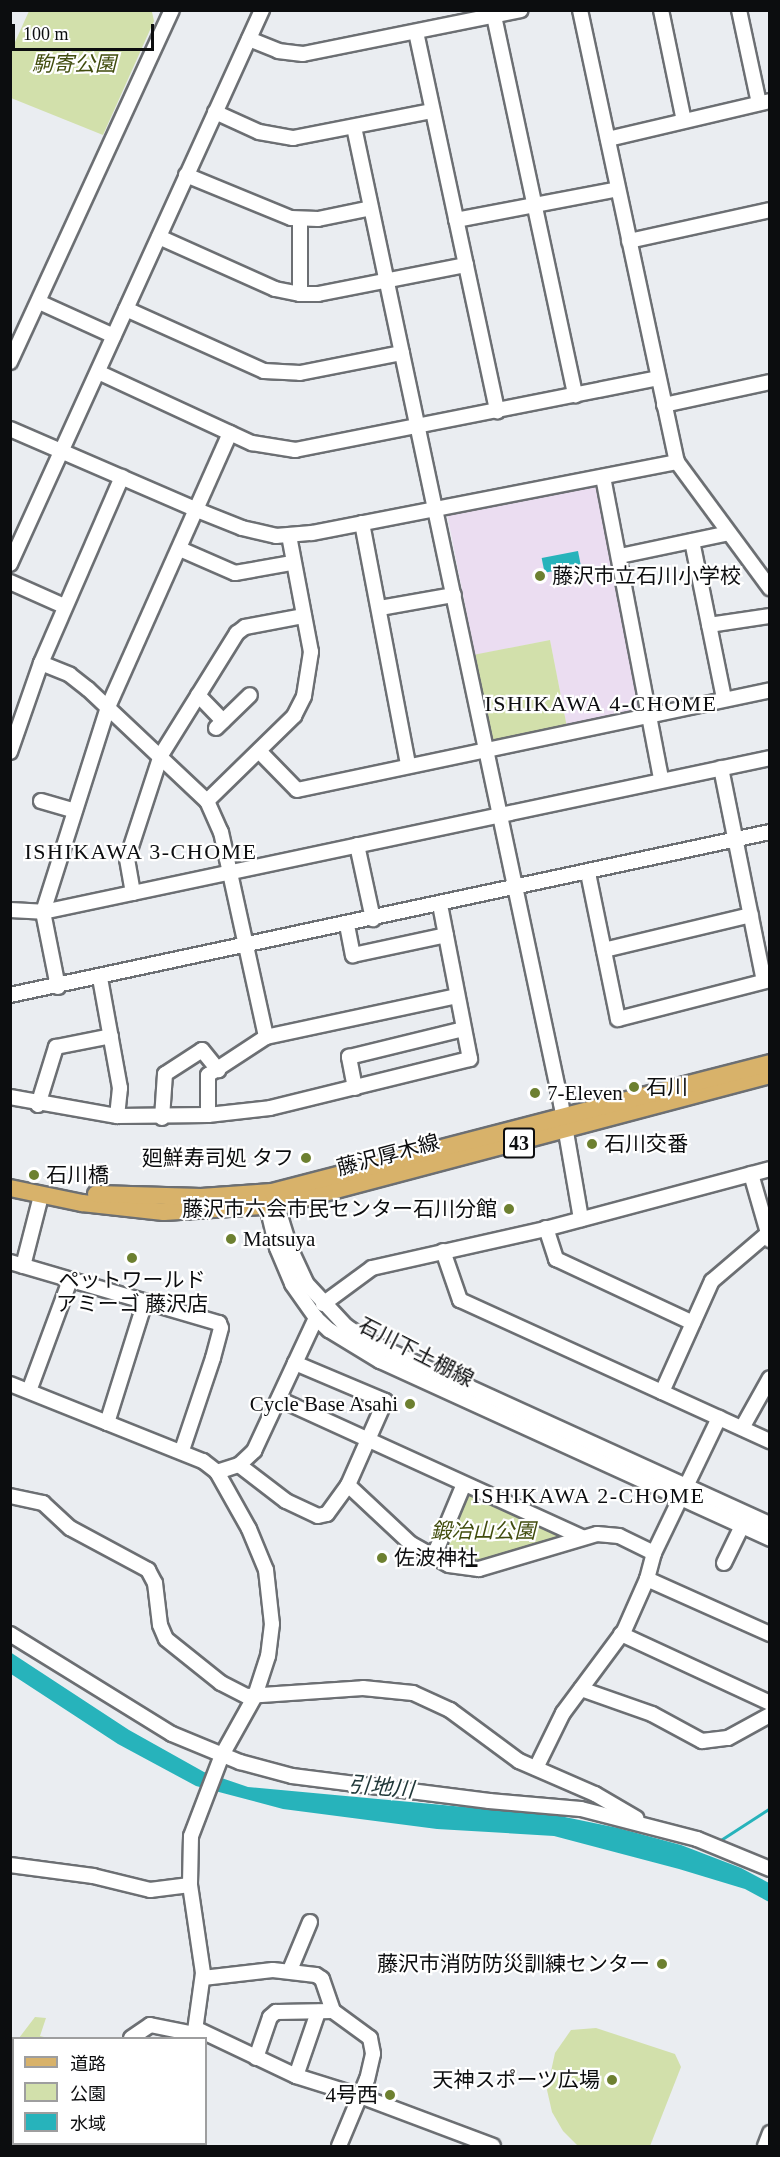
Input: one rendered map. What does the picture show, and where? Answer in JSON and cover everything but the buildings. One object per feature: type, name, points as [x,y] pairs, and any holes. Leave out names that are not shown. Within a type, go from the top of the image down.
[{"type":"main road","name":"藤沢厚木線","points":[[10,1188],[41,1196],[164,1212],[273,1201],[565,1123],[770,1063]]},
{"type":"main road","name":"藤沢厚木線","points":[[565,1123],[770,1075]]},
{"type":"main road","name":"藤沢厚木線","points":[[10,1177],[43,1186],[120,1196],[273,1201]]},
{"type":"street","points":[[10,362],[15,341],[39,302],[172,10]]},
{"type":"street","points":[[10,564],[262,10]]},
{"type":"street","points":[[249,39],[278,51],[303,54],[521,10]]},
{"type":"street","points":[[580,10],[676,462],[770,588]]},
{"type":"street","points":[[661,10],[684,121]]},
{"type":"street","points":[[608,139],[764,102],[739,10]]},
{"type":"street","points":[[494,16],[575,395]]},
{"type":"street","points":[[416,32],[497,411]]},
{"type":"street","points":[[215,112],[259,132],[292,138],[432,111]]},
{"type":"street","points":[[354,127],[454,595],[513,889],[565,1123],[581,1219]]},
{"type":"street","points":[[186,175],[272,213],[300,219],[371,208]]},
{"type":"street","points":[[456,220],[618,189]]},
{"type":"street","points":[[629,241],[770,210]]},
{"type":"street","points":[[300,219],[300,294]]},
{"type":"street","points":[[159,237],[275,289],[300,294],[318,294],[465,265]]},
{"type":"street","points":[[39,302],[114,336]]},
{"type":"street","points":[[126,309],[264,371],[300,373],[402,353]]},
{"type":"street","points":[[98,372],[266,448],[295,450],[658,378]]},
{"type":"street","points":[[664,405],[770,382]]},
{"type":"street","points":[[10,429],[197,510],[260,534],[289,536],[676,462]]},
{"type":"street","points":[[58,987],[43,912],[108,707],[230,433]]},
{"type":"street","points":[[10,752],[14,731],[64,606],[122,477]]},
{"type":"street","points":[[603,477],[661,779]]},
{"type":"street","points":[[362,523],[380,608],[408,765]]},
{"type":"street","points":[[620,556],[729,533]]},
{"type":"street","points":[[207,801],[294,716],[304,696],[311,652],[292,562],[289,536]]},
{"type":"street","points":[[692,541],[724,698]]},
{"type":"street","points":[[180,549],[235,573],[292,562]]},
{"type":"street","points":[[10,582],[64,606]]},
{"type":"street","points":[[380,608],[454,595]]},
{"type":"street","points":[[133,893],[127,860],[161,755],[198,695],[245,627],[304,616]]},
{"type":"street","points":[[709,625],[770,616]]},
{"type":"street","points":[[41,663],[70,675],[161,755],[207,801],[221,832],[266,1037]]},
{"type":"street","points":[[259,751],[297,790],[770,690]]},
{"type":"street","points":[[198,695],[219,724],[250,695]]},
{"type":"street","points":[[10,910],[43,912],[661,779],[770,758]]},
{"type":"street","points":[[588,873],[618,1019],[767,981],[721,768]]},
{"type":"street","points":[[41,801],[75,811]]},
{"type":"street","points":[[10,995],[100,978],[770,832]]},
{"type":"street","points":[[357,845],[373,919]]},
{"type":"street","points":[[10,1097],[38,1105],[117,1116],[162,1118],[208,1115],[270,1108],[470,1059],[440,904]]},
{"type":"street","points":[[604,950],[751,915]]},
{"type":"street","points":[[346,925],[353,955],[446,935]]},
{"type":"street","points":[[100,978],[120,1088],[117,1116]]},
{"type":"street","points":[[208,1115],[208,1075],[266,1037],[457,996]]},
{"type":"street","points":[[355,1088],[349,1057],[464,1029]]},
{"type":"street","points":[[38,1105],[57,1047],[111,1036]]},
{"type":"street","points":[[162,1118],[165,1074],[202,1050],[218,1070]]},
{"type":"street","points":[[323,1304],[372,1268],[546,1228],[770,1168]]},
{"type":"street","points":[[662,1392],[712,1281],[768,1237],[751,1174]]},
{"type":"street","points":[[41,1196],[17,1264],[219,1323],[221,1328],[182,1450]]},
{"type":"street","name":"石川下土棚線","points":[[273,1201],[306,1283],[323,1304],[370,1342],[688,1484],[770,1524]]},
{"type":"street","name":"石川下土棚線","points":[[273,1201],[277,1248],[292,1284],[316,1318],[380,1361],[770,1539]]},
{"type":"street","points":[[546,1228],[556,1259],[693,1323]]},
{"type":"street","points":[[443,1251],[460,1300],[770,1441]]},
{"type":"street","points":[[29,1392],[70,1280]]},
{"type":"street","points":[[107,1423],[145,1302]]},
{"type":"street","points":[[217,1472],[239,1465],[254,1451],[316,1318]]},
{"type":"street","points":[[239,1465],[286,1501],[318,1516],[327,1514],[348,1485],[385,1401],[295,1363]]},
{"type":"street","points":[[742,1428],[770,1378]]},
{"type":"street","points":[[10,1384],[182,1450],[217,1472],[260,1553],[270,1592],[271,1640],[255,1696],[220,1760],[191,1836],[190,1885],[203,1978],[196,2034],[150,2025],[132,2037]]},
{"type":"street","points":[[279,1399],[582,1537]]},
{"type":"street","points":[[536,1768],[563,1713],[621,1634],[647,1579],[654,1553],[719,1418]]},
{"type":"street","points":[[433,1558],[464,1484]]},
{"type":"street","points":[[348,1485],[384,1522],[433,1558],[479,1569],[582,1537],[619,1536],[654,1553]]},
{"type":"street","points":[[10,1496],[43,1503],[70,1528],[148,1570],[155,1583],[160,1625],[166,1639],[221,1683],[255,1696],[363,1688],[413,1693],[450,1710],[502,1750],[595,1794],[650,1827]]},
{"type":"street","points":[[724,1563],[742,1526]]},
{"type":"street","points":[[647,1579],[770,1634]]},
{"type":"street","points":[[10,1634],[147,1721],[220,1760],[292,1776],[489,1801],[559,1805],[705,1842],[770,1869]]},
{"type":"street","points":[[621,1634],[770,1703]]},
{"type":"street","points":[[581,1689],[652,1714],[702,1741],[728,1738],[770,1715]]},
{"type":"street","points":[[10,1865],[93,1876],[150,1890],[190,1885]]},
{"type":"street","points":[[290,1970],[310,1922]]},
{"type":"street","points":[[203,1978],[290,1970],[322,1979],[333,2012]]},
{"type":"street","points":[[256,2058],[270,2017],[276,2012],[333,2012],[370,2038],[373,2054],[360,2096],[339,2146]]},
{"type":"street","points":[[296,2076],[318,2012]]},
{"type":"street","points":[[207,2038],[296,2076],[360,2096],[493,2146]]},
{"type":"street","points":[[765,2146],[770,2133]]},
{"type":"shaded area","name":"藤沢市立石川小学校","points":[[602,482],[647,712],[567,728],[550,640],[475,655],[447,513]]},
{"type":"green space","name":"駒寄公園","points":[[29,11],[152,12],[154,21],[103,135],[11,98],[11,51]]},
{"type":"green space","points":[[550,640],[567,728],[493,743],[475,655]]},
{"type":"green space","name":"鍛冶山公園","points":[[467,1491],[566,1536],[494,1560],[466,1564],[440,1555]]},
{"type":"green space","points":[[35,2017],[46,2018],[40,2036],[44,2037],[20,2037]]},
{"type":"green space","name":"天神スポーツ広場","points":[[596,2028],[675,2054],[681,2067],[650,2146],[578,2146],[563,2131],[552,2112],[547,2090],[555,2053],[571,2030]]},
{"type":"water","points":[[578,551],[581,566],[545,573],[542,558]]},
{"type":"water","points":[[10,1652],[129,1730],[204,1772],[248,1787],[560,1816],[618,1828],[681,1845],[741,1868],[769,1883],[769,1902],[745,1889],[554,1836],[437,1829],[283,1809],[196,1786],[118,1744],[11,1674]]},
{"type":"waterway","points":[[716,1843],[770,1808]]},
{"type":"place","name":"藤沢市立石川小学校","points":[[540,576]]},
{"type":"place","name":"石川","points":[[634,1087]]},
{"type":"place","name":"7-Eleven","points":[[535,1093]]},
{"type":"place","name":"石川交番","points":[[592,1144]]},
{"type":"place","name":"廻鮮寿司処 タフ","points":[[306,1158]]},
{"type":"place","name":"石川橋","points":[[34,1175]]},
{"type":"place","name":"藤沢市六会市民センター石川分館","points":[[509,1209]]},
{"type":"place","name":"Matsuya","points":[[231,1239]]},
{"type":"place","name":"ペットワールド アミーゴ 藤沢店","points":[[132,1258]]},
{"type":"place","name":"Cycle Base Asahi","points":[[410,1404]]},
{"type":"place","name":"佐波神社","points":[[382,1558]]},
{"type":"place","name":"藤沢市消防防災訓練センター","points":[[662,1964]]},
{"type":"place","name":"天神スポーツ広場","points":[[612,2080]]},
{"type":"place","name":"4号西","points":[[390,2095]]},
{"type":"district","name":"ISHIKAWA 4-CHOME","points":[[601,704]]},
{"type":"district","name":"ISHIKAWA 3-CHOME","points":[[141,852]]},
{"type":"district","name":"ISHIKAWA 2-CHOME","points":[[589,1496]]},
{"type":"water label","name":"引地川","points":[[381,1787]]}]
